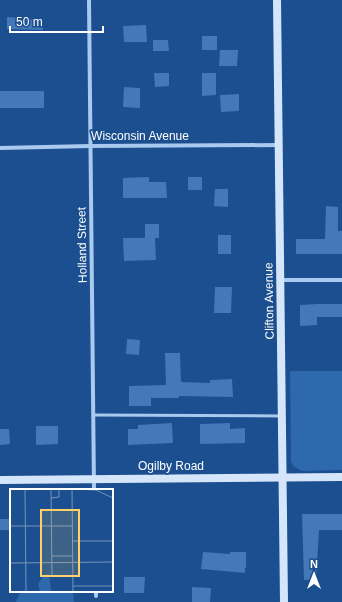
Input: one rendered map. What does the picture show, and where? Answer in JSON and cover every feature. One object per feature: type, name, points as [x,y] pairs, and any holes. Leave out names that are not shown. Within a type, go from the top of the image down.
[{"type":"street","name":"Holland Street","points":[[89,0],[94,489]]},
{"type":"street","name":"Clifton Avenue","points":[[277,0],[284,602]]},
{"type":"street","name":"Wisconsin Avenue","points":[[0,148],[279,145]]},
{"type":"street","points":[[281,280],[342,280]]},
{"type":"street","name":"Ogilby Road","points":[[0,480],[342,477]]},
{"type":"lane","points":[[93,415],[282,416]]},
{"type":"shaded area","points":[[290,371],[342,371],[342,470],[302,471],[293,466],[291,461]]},
{"type":"shaded area","points":[[21,592],[73,592],[74,602],[16,602]]},
{"type":"building","points":[[7,17],[20,18],[20,20],[42,19],[43,30],[7,29]]},
{"type":"building","points":[[146,25],[147,42],[124,42],[123,26]]},
{"type":"building","points":[[202,36],[217,36],[217,50],[202,50]]},
{"type":"building","points":[[153,40],[168,40],[169,51],[153,51]]},
{"type":"building","points":[[220,50],[238,50],[237,66],[219,66]]},
{"type":"building","points":[[154,73],[169,73],[169,86],[155,87]]},
{"type":"building","points":[[202,73],[216,73],[216,95],[202,96]]},
{"type":"building","points":[[124,87],[140,88],[140,108],[123,107]]},
{"type":"building","points":[[0,91],[44,91],[44,108],[0,108]]},
{"type":"building","points":[[239,94],[239,111],[221,112],[220,95]]},
{"type":"building","points":[[149,177],[149,182],[166,182],[167,198],[123,198],[123,178]]},
{"type":"building","points":[[188,177],[202,177],[202,190],[188,190]]},
{"type":"building","points":[[215,189],[228,189],[228,207],[214,206]]},
{"type":"building","points":[[326,206],[338,207],[338,231],[342,231],[342,254],[296,254],[296,239],[325,239]]},
{"type":"building","points":[[145,224],[159,224],[159,238],[155,238],[156,260],[124,261],[123,238],[145,238]]},
{"type":"building","points":[[218,235],[231,235],[231,254],[218,254]]},
{"type":"building","points":[[215,287],[232,287],[231,313],[214,313]]},
{"type":"building","points":[[342,304],[342,317],[317,317],[317,325],[300,326],[300,305]]},
{"type":"building","points":[[127,339],[140,340],[139,355],[126,354]]},
{"type":"building","points":[[165,353],[180,353],[181,382],[210,383],[210,380],[232,379],[233,397],[179,396],[179,398],[151,398],[151,406],[129,406],[129,386],[166,385]]},
{"type":"building","points":[[172,423],[173,443],[128,445],[128,429],[138,429],[138,425]]},
{"type":"building","points":[[230,423],[230,429],[245,428],[245,443],[200,444],[200,424]]},
{"type":"building","points":[[36,426],[58,426],[58,444],[36,445]]},
{"type":"building","points":[[0,429],[9,429],[10,444],[0,445]]},
{"type":"building","points":[[302,514],[342,514],[342,530],[319,530],[316,580],[304,580]]},
{"type":"building","points":[[0,519],[10,519],[10,530],[0,530]]},
{"type":"building","points":[[203,552],[230,554],[230,552],[246,552],[245,573],[201,569]]},
{"type":"building","points":[[124,577],[145,577],[144,593],[124,593]]},
{"type":"building","points":[[192,587],[211,588],[210,602],[192,602]]}]
